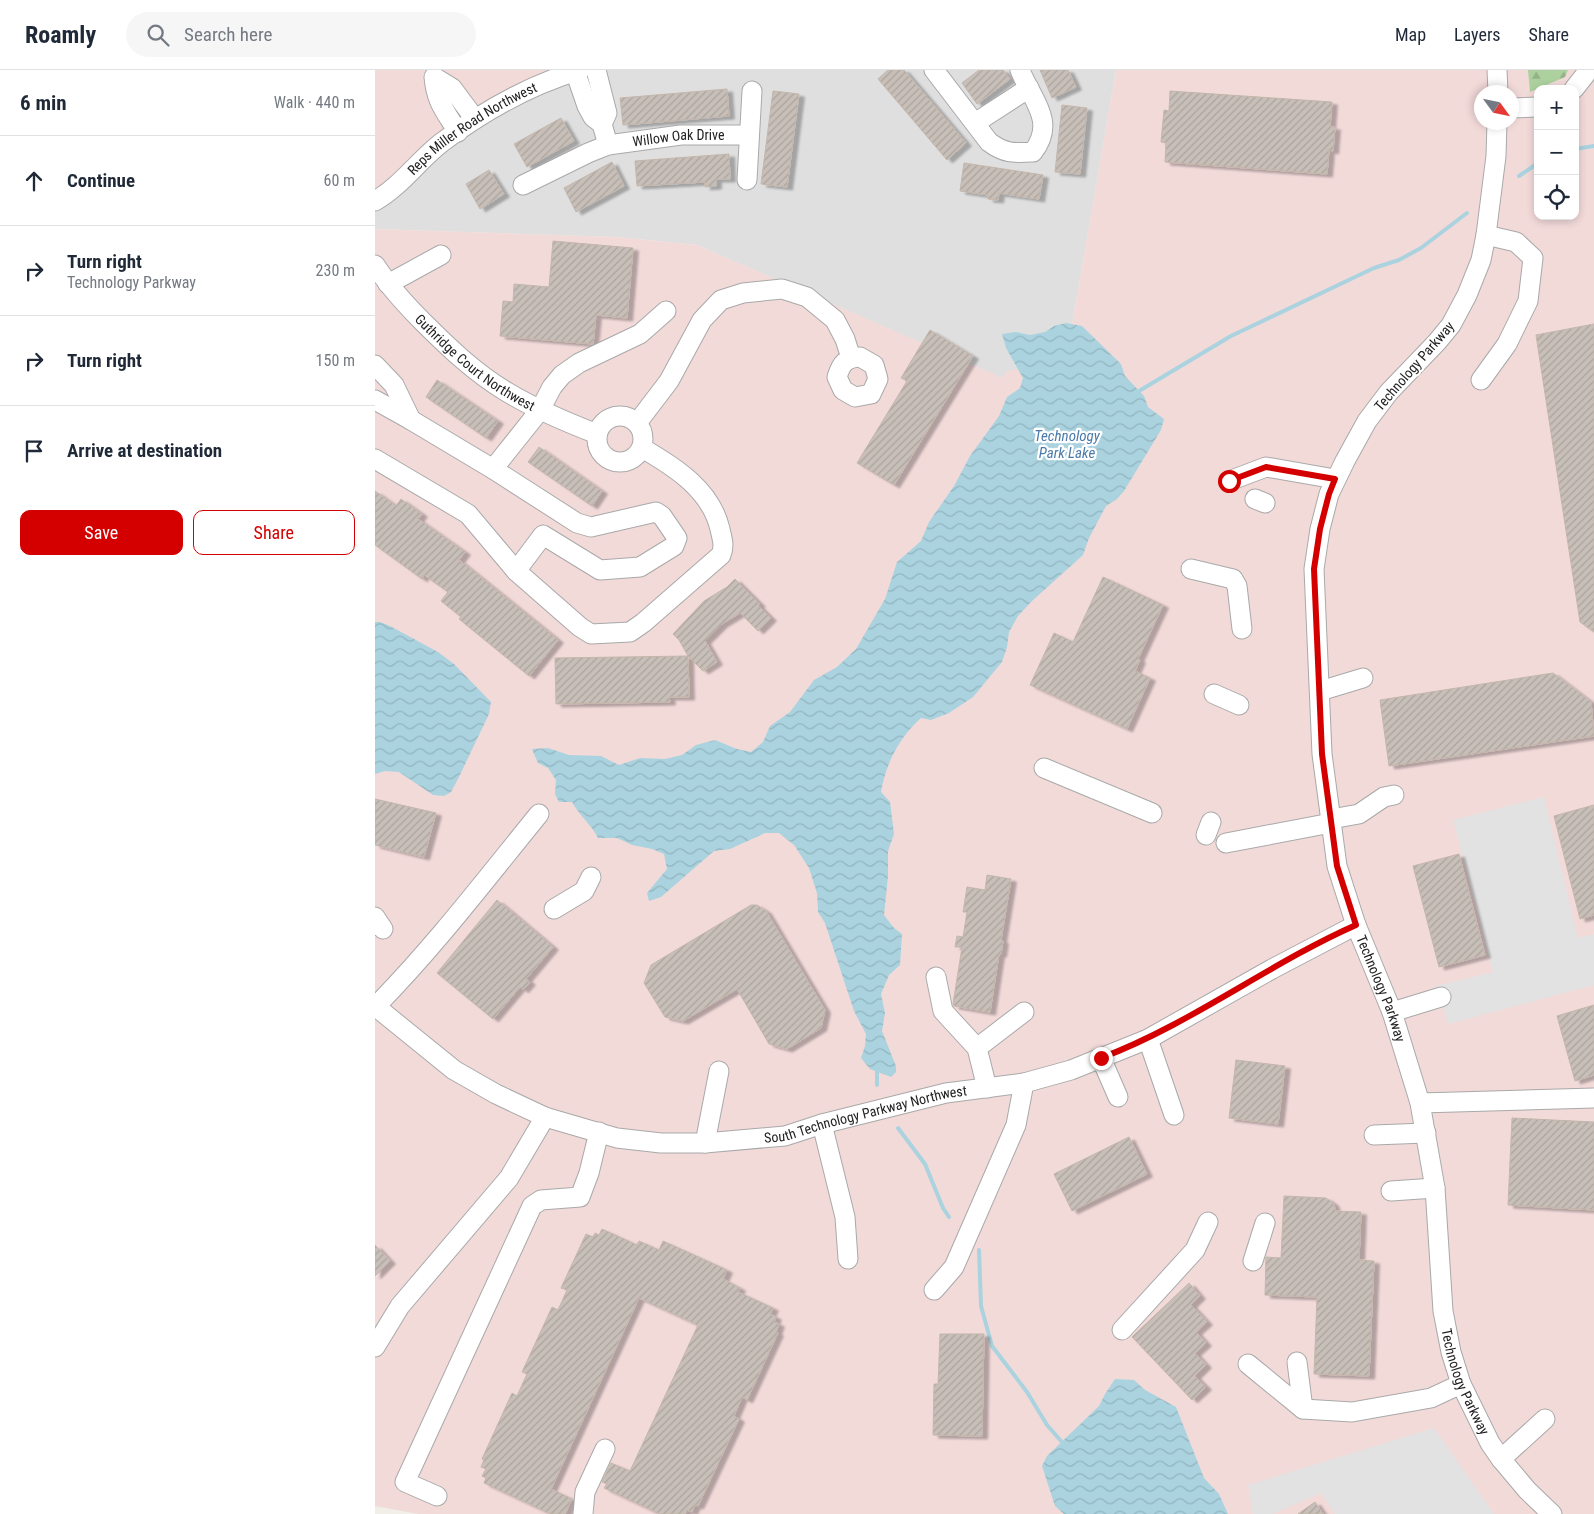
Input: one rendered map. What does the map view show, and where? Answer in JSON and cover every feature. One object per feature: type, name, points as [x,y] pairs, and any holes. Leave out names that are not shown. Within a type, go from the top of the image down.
[{"type":"street","points":[[596,70],[607,113],[602,124]]},
{"type":"street","points":[[934,70],[989,142],[1008,152],[1033,152],[1040,144],[1043,131],[1043,114],[1020,70]]},
{"type":"street","points":[[1497,70],[1498,85]]},
{"type":"street","points":[[1577,85],[1587,70]]},
{"type":"street","points":[[578,71],[587,106],[593,117],[602,124],[608,145]]},
{"type":"street","name":"Reps Miller Road Northwest","points":[[375,201],[389,193],[440,144],[475,119],[549,80],[578,71]]},
{"type":"street","points":[[434,73],[452,88],[475,119]]},
{"type":"street","points":[[434,73],[438,100],[458,132]]},
{"type":"street","points":[[975,123],[1029,88]]},
{"type":"street","points":[[747,180],[752,92]]},
{"type":"street","points":[[1519,108],[1534,107]]},
{"type":"street","name":"Technology Parkway","points":[[1497,130],[1495,156],[1481,260],[1471,286],[1451,325],[1389,392],[1367,421],[1335,479],[1329,494],[1320,529],[1314,569],[1322,754],[1337,866],[1356,925],[1392,1012],[1420,1103],[1435,1188],[1443,1311],[1451,1352],[1461,1384],[1490,1443],[1527,1490],[1552,1514]]},
{"type":"street","name":"Willow Oak Drive","points":[[523,185],[608,145],[681,135],[749,135]]},
{"type":"street","points":[[1481,380],[1507,344],[1528,301],[1533,258],[1516,242],[1485,235]]},
{"type":"street","points":[[388,284],[441,255]]},
{"type":"street","name":"Guthridge Court Northwest","points":[[375,265],[388,284],[441,340],[474,370],[506,392],[540,410],[597,434]]},
{"type":"street","points":[[637,423],[669,381],[703,320],[721,300],[743,293],[782,289],[807,297],[835,320],[845,339],[851,358]]},
{"type":"street","points":[[493,469],[540,410],[552,387],[562,375],[579,363],[640,334],[666,311]]},
{"type":"street","points":[[375,365],[394,385],[411,420]]},
{"type":"street","points":[[375,400],[493,469],[577,523],[591,527],[656,512],[662,516],[677,538],[674,546],[640,567],[600,570],[543,535]]},
{"type":"street","points":[[618,416],[629,417],[637,423],[642,430],[643,439],[642,448],[635,458],[625,463],[613,462],[603,456],[597,446],[597,434],[601,425],[609,418],[618,416]]},
{"type":"street","points":[[375,459],[468,514],[516,571],[580,627],[591,634],[630,632],[643,623],[721,555],[724,547],[717,516],[696,486],[669,463],[642,448]]},
{"type":"street","points":[[1229,481],[1266,467],[1335,479]]},
{"type":"street","points":[[516,571],[559,511]]},
{"type":"street","points":[[1191,568],[1233,579],[1237,586],[1242,629]]},
{"type":"street","points":[[1319,691],[1363,678]]},
{"type":"street","points":[[1213,695],[1239,705]]},
{"type":"street","points":[[1044,768],[1152,813]]},
{"type":"street","points":[[1226,843],[1359,814],[1384,797],[1394,795]]},
{"type":"street","points":[[375,1006],[401,981],[539,814]]},
{"type":"street","points":[[554,909],[584,891],[591,877]]},
{"type":"street","name":"South Technology Parkway Northwest","points":[[375,1006],[454,1070],[496,1094],[545,1117],[617,1138],[661,1143],[705,1143],[785,1136],[822,1124],[946,1093],[1024,1083],[1071,1070],[1148,1039],[1272,969],[1356,925]]},
{"type":"street","points":[[936,977],[943,1011],[977,1048],[987,1088]]},
{"type":"street","points":[[1392,1012],[1441,997]]},
{"type":"street","points":[[977,1048],[1024,1012]]},
{"type":"street","points":[[1148,1039],[1174,1115]]},
{"type":"street","points":[[1101,1058],[1118,1097]]},
{"type":"street","points":[[705,1143],[719,1071]]},
{"type":"street","points":[[934,1290],[954,1267],[1016,1125],[1024,1083]]},
{"type":"street","points":[[1420,1103],[1594,1098]]},
{"type":"street","points":[[375,1347],[400,1306],[509,1178],[545,1117]]},
{"type":"street","points":[[822,1124],[845,1217],[848,1259]]},
{"type":"street","points":[[437,1496],[405,1482],[533,1206],[541,1200],[581,1197],[599,1132]]},
{"type":"street","points":[[1374,1135],[1426,1132]]},
{"type":"street","points":[[1391,1192],[1435,1188]]},
{"type":"street","points":[[1122,1330],[1195,1250],[1208,1222]]},
{"type":"street","points":[[1253,1261],[1265,1223]]},
{"type":"street","points":[[1297,1362],[1303,1409]]},
{"type":"street","points":[[1248,1364],[1303,1409],[1352,1412],[1431,1398],[1461,1384]]},
{"type":"street","points":[[1501,1458],[1545,1419]]},
{"type":"street","points":[[583,1514],[585,1492],[605,1449]]},
{"type":"shaded area","points":[[375,70],[585,70],[550,78],[433,155],[375,204]]},
{"type":"shaded area","points":[[585,70],[1116,70],[1066,359],[1003,379],[697,245],[617,237],[375,229],[375,204],[433,155],[550,78]]},
{"type":"shaded area","points":[[1116,70],[1594,70],[1594,1514],[418,1514],[375,1506],[375,229],[617,237],[697,245],[1003,378],[1007,371],[1066,359]]},
{"type":"shaded area","points":[[1544,797],[1578,938],[1594,934],[1594,985],[1448,1024],[1436,986],[1493,972],[1453,820]]},
{"type":"shaded area","points":[[1434,1428],[1494,1514],[1335,1514],[1321,1493],[1273,1514],[1253,1514],[1248,1485]]},
{"type":"green space","points":[[1528,70],[1568,70],[1565,77],[1546,85],[1534,85],[1534,90],[1530,92]]},
{"type":"water","name":"Technology Park Lake","points":[[1066,323],[1082,326],[1121,364],[1125,376],[1144,396],[1148,407],[1164,419],[1161,430],[1124,491],[1117,499],[1106,506],[1089,538],[1083,555],[1018,616],[1009,632],[1002,662],[973,697],[949,713],[931,720],[921,718],[906,734],[890,761],[881,792],[890,802],[894,834],[888,851],[888,876],[884,915],[894,928],[902,934],[900,965],[889,975],[881,994],[885,1013],[882,1031],[896,1066],[896,1072],[891,1077],[870,1069],[861,1058],[866,1034],[854,1011],[825,923],[818,912],[817,893],[809,868],[794,845],[779,833],[765,833],[730,849],[714,851],[661,897],[649,901],[647,893],[667,869],[664,854],[652,849],[632,845],[617,838],[598,838],[572,802],[559,802],[555,794],[556,780],[548,768],[538,763],[532,749],[548,748],[569,755],[601,756],[619,765],[640,758],[665,759],[682,755],[696,745],[715,740],[737,749],[751,752],[763,742],[770,726],[790,712],[814,680],[837,667],[856,649],[885,599],[897,562],[921,541],[929,522],[954,486],[970,456],[999,416],[1007,397],[1020,388],[1023,378],[1006,348],[1002,334],[1016,332],[1030,335],[1045,332],[1054,326]]},
{"type":"water","points":[[375,622],[390,626],[438,652],[454,664],[491,702],[489,714],[458,779],[451,792],[444,796],[433,795],[399,772],[385,771],[375,774]]},
{"type":"water","points":[[1115,1379],[1134,1380],[1145,1390],[1176,1407],[1204,1478],[1219,1494],[1228,1514],[1064,1514],[1055,1506],[1042,1466],[1047,1456],[1099,1406]]},
{"type":"building","points":[[888,70],[904,70],[966,143],[947,160],[878,79]]},
{"type":"building","points":[[979,70],[1003,70],[1010,79],[977,104],[962,83]]},
{"type":"building","points":[[1040,70],[1068,70],[1076,87],[1052,98]]},
{"type":"building","points":[[727,89],[729,116],[623,125],[620,98]]},
{"type":"building","points":[[773,91],[799,94],[787,187],[761,184]]},
{"type":"building","points":[[1170,91],[1332,102],[1330,127],[1335,127],[1333,151],[1329,150],[1327,174],[1165,162],[1166,143],[1161,142],[1164,110],[1169,111]]},
{"type":"building","points":[[1062,105],[1087,108],[1080,174],[1055,172]]},
{"type":"building","points":[[561,118],[574,141],[527,167],[514,144]]},
{"type":"building","points":[[729,154],[730,179],[716,179],[716,186],[705,187],[705,182],[637,186],[635,161]]},
{"type":"building","points":[[612,162],[624,186],[576,212],[564,188]]},
{"type":"building","points":[[964,163],[1043,175],[1039,199],[999,193],[998,200],[988,199],[988,195],[960,191]]},
{"type":"building","points":[[489,170],[504,194],[480,209],[466,184]]},
{"type":"building","points":[[553,241],[633,248],[627,318],[596,315],[593,344],[500,336],[503,301],[513,302],[514,284],[549,287]]},
{"type":"building","points":[[1594,324],[1594,632],[1580,622],[1536,335]]},
{"type":"building","points":[[930,330],[973,356],[894,485],[857,463],[907,381],[901,378]]},
{"type":"building","points":[[437,380],[498,421],[486,438],[426,397]]},
{"type":"building","points":[[539,447],[602,491],[592,506],[528,462]]},
{"type":"building","points":[[375,491],[396,506],[401,499],[422,514],[418,519],[465,552],[459,560],[558,640],[529,676],[459,619],[461,617],[441,601],[448,592],[424,575],[422,579],[375,545]]},
{"type":"building","points":[[1103,577],[1163,605],[1138,659],[1140,660],[1135,671],[1150,678],[1127,729],[1030,685],[1054,633],[1073,642]]},
{"type":"building","points":[[735,579],[771,618],[758,631],[740,613],[722,624],[705,641],[717,662],[703,671],[688,656],[679,640],[673,634],[704,601],[727,587]]},
{"type":"building","points":[[688,656],[689,697],[669,697],[670,702],[556,704],[555,658]]},
{"type":"building","points":[[1553,673],[1591,702],[1594,736],[1389,766],[1380,700]]},
{"type":"building","points":[[375,799],[436,813],[424,857],[375,845]]},
{"type":"building","points":[[1594,805],[1594,915],[1580,919],[1554,816]]},
{"type":"building","points":[[1459,854],[1485,955],[1439,967],[1413,866]]},
{"type":"building","points":[[987,875],[1011,879],[1001,940],[1003,941],[1001,954],[999,954],[990,1012],[954,1006],[953,1004],[962,947],[955,947],[957,936],[963,937],[967,912],[963,912],[967,887],[985,890]]},
{"type":"building","points":[[497,900],[553,947],[526,979],[530,982],[523,990],[520,987],[493,1019],[437,973]]},
{"type":"building","points":[[751,905],[757,905],[766,911],[825,1010],[821,1028],[787,1049],[769,1044],[737,989],[683,1021],[665,1017],[644,983],[651,965]]},
{"type":"building","points":[[1594,1005],[1594,1075],[1575,1081],[1557,1016]]},
{"type":"building","points":[[1236,1060],[1285,1066],[1278,1124],[1229,1118]]},
{"type":"building","points":[[1512,1118],[1594,1122],[1594,1210],[1508,1205]]},
{"type":"building","points":[[1129,1137],[1147,1174],[1072,1211],[1054,1174]]},
{"type":"building","points":[[1284,1196],[1326,1198],[1333,1203],[1336,1211],[1361,1212],[1359,1260],[1374,1261],[1369,1376],[1314,1374],[1317,1297],[1265,1295],[1266,1257],[1281,1258]]},
{"type":"building","points":[[602,1229],[637,1245],[639,1241],[659,1250],[663,1241],[727,1270],[723,1279],[740,1288],[738,1292],[773,1308],[770,1314],[776,1317],[774,1322],[779,1324],[776,1332],[778,1333],[747,1400],[742,1397],[734,1416],[739,1419],[698,1506],[695,1505],[692,1512],[687,1510],[685,1514],[660,1514],[604,1488],[607,1484],[602,1482],[611,1463],[630,1471],[698,1325],[639,1298],[551,1489],[572,1499],[565,1514],[551,1514],[484,1483],[486,1478],[482,1476],[486,1469],[481,1467],[484,1460],[482,1459],[512,1393],[517,1396],[527,1374],[522,1372],[552,1307],[558,1310],[567,1290],[561,1288],[586,1234],[593,1237],[595,1233],[599,1235]]},
{"type":"building","points":[[375,1245],[390,1261],[375,1276]]},
{"type":"building","points":[[1189,1283],[1200,1296],[1191,1305],[1207,1322],[1196,1332],[1206,1343],[1195,1353],[1206,1365],[1195,1376],[1206,1387],[1192,1400],[1132,1337]]},
{"type":"building","points":[[940,1334],[984,1334],[982,1436],[933,1435],[934,1384],[938,1384]]},
{"type":"building","points":[[1315,1502],[1323,1514],[1298,1514]]},
{"type":"waterway","points":[[1579,148],[1594,146]]},
{"type":"waterway","points":[[1519,176],[1534,166]]},
{"type":"waterway","points":[[1139,391],[1231,336],[1374,268],[1399,260],[1421,248],[1467,213]]},
{"type":"waterway","points":[[877,1072],[877,1085]]},
{"type":"waterway","points":[[898,1128],[925,1164],[943,1208],[949,1217]]},
{"type":"waterway","points":[[979,1250],[981,1306],[992,1346],[1027,1392],[1047,1425],[1061,1441]]},
{"type":"route","points":[[1101,1058],[1148,1039],[1341,931],[1356,925],[1337,866],[1322,754],[1314,569],[1320,529],[1335,479],[1266,467],[1229,481]]}]
